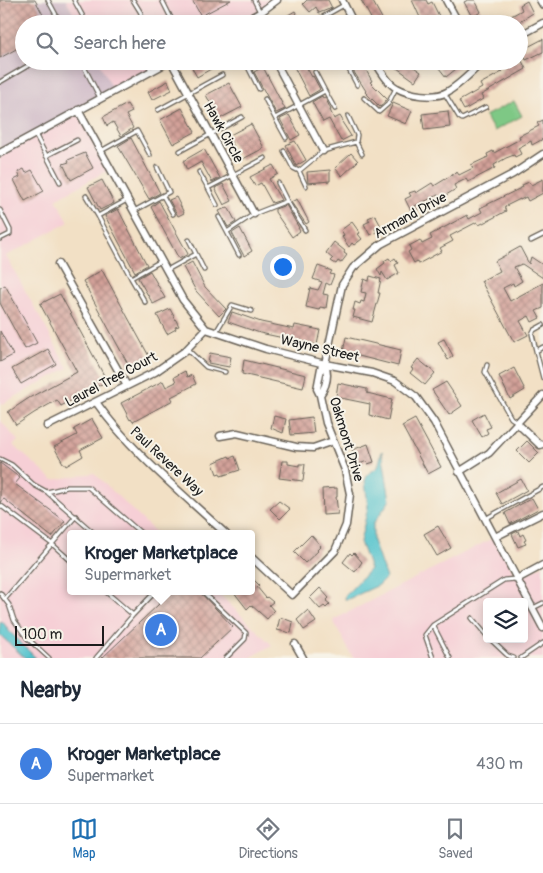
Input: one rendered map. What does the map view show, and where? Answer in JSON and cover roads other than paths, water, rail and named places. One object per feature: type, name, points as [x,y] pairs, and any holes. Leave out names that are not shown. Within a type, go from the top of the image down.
[{"type":"street","points":[[258,15],[277,0]]},
{"type":"street","points":[[446,0],[454,15]]},
{"type":"street","points":[[540,0],[543,5]]},
{"type":"street","points":[[343,2],[350,15]]},
{"type":"street","points":[[528,31],[543,23]]},
{"type":"street","name":"Hawk Circle","points":[[175,70],[254,214]]},
{"type":"street","points":[[280,70],[323,151]]},
{"type":"street","points":[[380,70],[396,88],[421,96],[445,93],[474,70]]},
{"type":"street","points":[[0,153],[152,71]]},
{"type":"street","points":[[78,110],[183,300],[206,329]]},
{"type":"street","name":"Armand Drive","points":[[325,364],[342,285],[353,268],[381,244],[513,174],[543,154]]},
{"type":"street","points":[[58,264],[127,386]]},
{"type":"street","name":"Wayne Street","points":[[206,329],[266,349],[325,364],[372,373],[395,381],[416,397],[434,422],[543,628]]},
{"type":"street","name":"Laurel Tree Court","points":[[47,426],[155,372],[187,349],[206,329]]},
{"type":"street","name":"Oakmont Drive","points":[[255,561],[292,595],[335,551],[346,525],[350,494],[345,470],[326,423],[317,389],[320,368],[325,364]]},
{"type":"street","points":[[460,472],[489,453],[543,395]]},
{"type":"street","name":"Paul Revere Way","points":[[96,402],[112,425],[130,444],[222,530]]},
{"type":"street","points":[[517,423],[540,445],[543,444]]},
{"type":"street","points":[[220,436],[237,433],[296,447],[313,448],[333,441]]},
{"type":"street","points":[[495,537],[543,513]]},
{"type":"street","points":[[517,579],[543,565]]},
{"type":"street","points":[[295,644],[302,658]]},
{"type":"lane","points":[[48,0],[56,15]]},
{"type":"lane","points":[[74,0],[82,15]]},
{"type":"lane","points":[[133,0],[141,15]]},
{"type":"lane","points":[[162,0],[170,15]]},
{"type":"lane","points":[[254,0],[261,12]]},
{"type":"lane","points":[[325,15],[343,2]]},
{"type":"lane","points":[[0,82],[21,70]]},
{"type":"lane","points":[[85,70],[100,98]]},
{"type":"lane","points":[[249,70],[259,89]]},
{"type":"lane","points":[[349,70],[357,85]]},
{"type":"lane","points":[[315,72],[335,109]]},
{"type":"lane","points":[[158,110],[222,75]]},
{"type":"lane","points":[[364,98],[379,112],[388,104],[396,88]]},
{"type":"lane","points":[[275,118],[326,90]]},
{"type":"lane","points":[[445,93],[462,119],[486,107]]},
{"type":"lane","points":[[265,98],[286,138]]},
{"type":"lane","points":[[348,116],[357,134],[356,142],[362,154]]},
{"type":"lane","points":[[180,150],[242,117]]},
{"type":"lane","points":[[100,151],[137,132],[150,155]]},
{"type":"lane","points":[[35,134],[60,182]]},
{"type":"lane","points":[[46,156],[77,140]]},
{"type":"lane","points":[[300,172],[323,151],[356,142]]},
{"type":"lane","points":[[284,152],[294,168],[300,172],[306,186]]},
{"type":"lane","points":[[208,188],[265,158]]},
{"type":"lane","points":[[134,211],[169,192],[157,167]]},
{"type":"lane","points":[[199,172],[217,205]]},
{"type":"lane","points":[[278,183],[305,230]]},
{"type":"lane","points":[[86,196],[145,302]]},
{"type":"lane","points":[[163,196],[173,214]]},
{"type":"lane","points":[[98,216],[127,200]]},
{"type":"lane","points":[[227,232],[254,214],[287,201]]},
{"type":"lane","points":[[0,210],[10,230],[10,234],[0,239]]},
{"type":"lane","points":[[219,217],[239,255]]},
{"type":"lane","points":[[531,241],[543,235]]},
{"type":"lane","points":[[189,240],[204,270]]},
{"type":"lane","points":[[166,270],[196,254]]},
{"type":"lane","points":[[131,278],[161,261]]},
{"type":"lane","points":[[216,332],[232,305],[252,311]]},
{"type":"lane","points":[[543,326],[534,330],[532,334],[543,378]]},
{"type":"lane","points":[[536,351],[543,347]]},
{"type":"lane","points":[[187,349],[206,367],[225,372]]},
{"type":"lane","points":[[487,365],[485,372],[511,418],[517,423]]},
{"type":"lane","points":[[0,459],[12,465],[34,485],[47,492],[91,530]]},
{"type":"lane","points":[[47,492],[67,487],[88,487],[137,530]]},
{"type":"lane","points":[[485,518],[543,487]]},
{"type":"lane","points":[[0,504],[67,557]]},
{"type":"lane","points":[[5,599],[76,516]]},
{"type":"lane","points":[[433,658],[425,635],[433,625],[504,580],[517,579]]},
{"type":"lane","points":[[0,595],[9,605],[14,620],[27,638],[49,658]]},
{"type":"lane","points":[[110,595],[133,615]]},
{"type":"lane","points":[[96,658],[152,595]]},
{"type":"lane","points":[[206,595],[246,633],[245,639],[226,658]]},
{"type":"lane","points":[[532,608],[543,603]]},
{"type":"lane","points":[[472,618],[483,631]]},
{"type":"lane","points":[[433,625],[450,658]]},
{"type":"lane","points":[[494,643],[508,656],[514,658]]},
{"type":"lane","points":[[521,658],[543,643]]},
{"type":"water","points":[[382,451],[390,500],[373,524],[373,541],[386,578],[379,585],[346,600],[344,597],[370,569],[360,542],[368,507],[365,481],[368,474],[378,467]]},
{"type":"water","points":[[3,622],[9,631],[36,658],[25,658],[0,635],[0,623]]},
{"type":"place","name":"Kroger Marketplace","points":[[161,630]]}]
